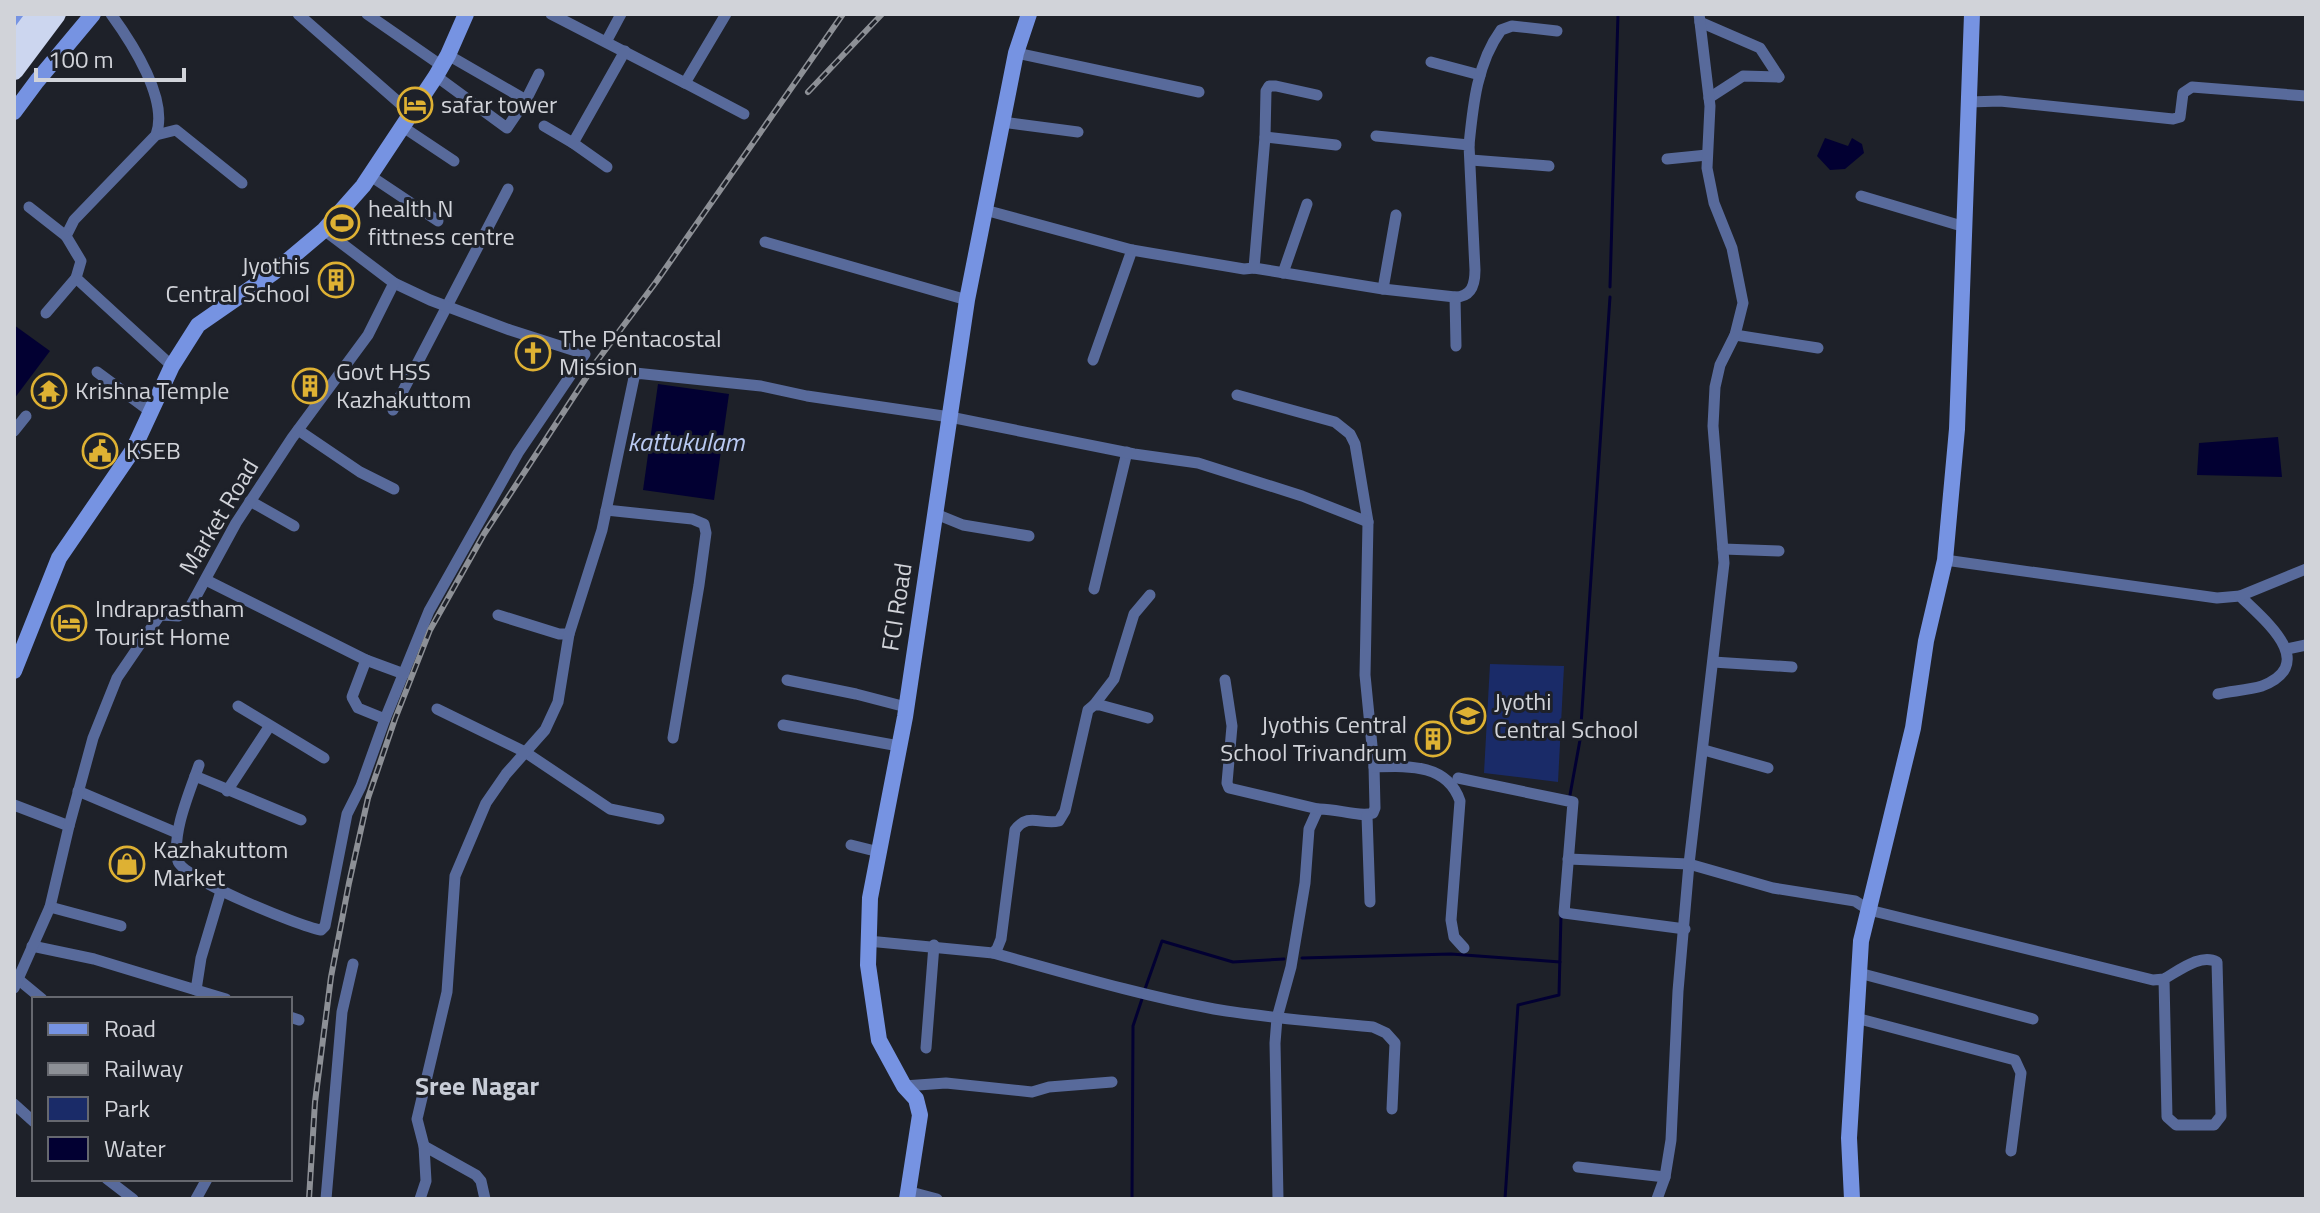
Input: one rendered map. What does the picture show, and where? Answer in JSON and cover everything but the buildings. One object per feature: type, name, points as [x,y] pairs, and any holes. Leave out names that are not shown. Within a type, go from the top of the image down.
[{"type":"highway","points":[[14,45],[37,14]]},
{"type":"highway","points":[[14,70],[56,14]]},
{"type":"street","points":[[14,27],[23,14]]},
{"type":"street","points":[[14,97],[79,14]]},
{"type":"street","points":[[14,112],[93,14]]},
{"type":"street","points":[[66,236],[74,220],[156,135],[160,123],[159,109],[132,44],[111,14]]},
{"type":"street","points":[[298,14],[454,161]]},
{"type":"street","points":[[367,14],[442,66],[507,128],[539,74]]},
{"type":"street","points":[[14,671],[59,558],[133,450],[172,366],[198,325],[273,273],[324,230],[363,186],[442,66],[466,14]]},
{"type":"street","points":[[551,14],[744,114]]},
{"type":"street","points":[[606,42],[621,14]]},
{"type":"street","points":[[685,83],[726,14]]},
{"type":"street","name":"FCI Road","points":[[907,1195],[920,1115],[916,1099],[904,1086],[879,1040],[868,965],[870,898],[906,707],[967,300],[1016,53],[1029,14]]},
{"type":"street","points":[[1852,1199],[1849,1138],[1861,941],[1913,728],[1926,641],[1945,560],[1957,429],[1972,14]]},
{"type":"street","points":[[1657,1199],[1665,1177],[1671,1140],[1677,1006],[1689,864],[1724,563],[1713,426],[1715,387],[1720,365],[1741,315],[1741,290],[1732,248],[1714,203],[1707,168],[1709,98],[1700,18]]},
{"type":"street","points":[[1700,18],[1760,48],[1779,77],[1743,76],[1709,98]]},
{"type":"street","points":[[985,210],[1132,250],[1244,269],[1455,297],[1470,292],[1475,282],[1469,145],[1472,107],[1480,75],[1495,39],[1504,27],[1557,31]]},
{"type":"street","points":[[573,143],[625,51]]},
{"type":"street","points":[[1016,53],[1199,92]]},
{"type":"street","points":[[1431,62],[1480,75]]},
{"type":"street","points":[[442,66],[526,100]]},
{"type":"street","points":[[1254,268],[1267,88],[1276,86],[1317,95]]},
{"type":"street","points":[[1969,102],[2000,101],[2173,119],[2180,117],[2183,93],[2192,87],[2306,96]]},
{"type":"street","points":[[1002,122],[1078,132]]},
{"type":"street","points":[[544,126],[607,167]]},
{"type":"street","points":[[156,135],[176,130],[242,183]]},
{"type":"street","points":[[1376,136],[1469,145]]},
{"type":"street","points":[[1265,137],[1336,145]]},
{"type":"street","points":[[1667,159],[1707,155]]},
{"type":"street","points":[[1471,160],[1549,166]]},
{"type":"street","points":[[369,175],[438,221]]},
{"type":"street","points":[[393,410],[508,189]]},
{"type":"street","points":[[1861,196],[1965,227]]},
{"type":"street","points":[[1283,273],[1307,204]]},
{"type":"street","points":[[29,207],[66,236],[81,261],[76,278],[46,313]]},
{"type":"street","points":[[1383,289],[1396,215]]},
{"type":"street","points":[[301,820],[227,791],[197,771],[177,833],[178,861],[194,878],[221,891],[321,930],[325,926],[347,814],[361,786],[429,611],[518,453],[585,354],[510,330],[394,283],[324,230]]},
{"type":"street","points":[[765,242],[967,300]]},
{"type":"street","points":[[1093,360],[1132,250]]},
{"type":"street","points":[[76,278],[172,366]]},
{"type":"street","name":"Market Road","points":[[16,984],[50,907],[93,738],[117,678],[155,619],[160,615],[184,614],[250,501],[368,335],[394,283]]},
{"type":"street","points":[[1455,297],[1456,346]]},
{"type":"street","points":[[1735,335],[1818,348]]},
{"type":"street","points":[[97,372],[151,412]]},
{"type":"street","points":[[420,1199],[426,1181],[424,1146],[417,1119],[447,992],[455,876],[486,803],[506,774],[545,730],[558,702],[569,634],[606,510],[635,373],[761,386],[1198,463],[1302,496],[1368,522]]},
{"type":"street","points":[[1225,680],[1232,726],[1229,788],[1318,809],[1334,808],[1367,816],[1373,813],[1374,767],[1365,675],[1368,522],[1358,458],[1350,434],[1335,422],[1237,395]]},
{"type":"street","points":[[14,431],[26,416]]},
{"type":"street","points":[[298,430],[360,472],[394,489]]},
{"type":"street","points":[[1094,589],[1127,452]]},
{"type":"street","points":[[250,501],[294,526]]},
{"type":"street","points":[[606,510],[692,519],[704,524],[706,533],[699,585],[673,738]]},
{"type":"street","points":[[936,514],[963,525],[1029,536]]},
{"type":"street","points":[[1723,549],[1779,551]]},
{"type":"street","points":[[1945,560],[2217,598],[2240,596],[2306,569]]},
{"type":"street","points":[[206,580],[366,660],[404,674]]},
{"type":"street","points":[[993,953],[1001,939],[1015,830],[1021,821],[1030,818],[1059,821],[1065,811],[1088,710],[1114,679],[1134,614],[1150,595]]},
{"type":"street","points":[[2218,694],[2260,686],[2286,668],[2287,649],[2282,638],[2240,596]]},
{"type":"street","points":[[498,615],[559,634],[569,634]]},
{"type":"street","points":[[2287,649],[2306,645]]},
{"type":"street","points":[[366,660],[352,697],[358,708],[385,719]]},
{"type":"street","points":[[1713,662],[1792,667]]},
{"type":"street","points":[[787,680],[906,707]]},
{"type":"street","points":[[1094,705],[1148,718]]},
{"type":"street","points":[[238,706],[324,758]]},
{"type":"street","points":[[437,709],[525,752],[610,809],[659,819]]},
{"type":"street","points":[[783,725],[899,746]]},
{"type":"street","points":[[227,791],[269,727]]},
{"type":"street","points":[[1704,750],[1768,768]]},
{"type":"street","points":[[1374,767],[1428,769],[1456,790],[1460,801],[1451,920],[1454,937],[1464,948]]},
{"type":"street","points":[[1458,778],[1573,802],[1564,913],[1685,929]]},
{"type":"street","points":[[78,791],[177,833]]},
{"type":"street","points":[[14,805],[69,826]]},
{"type":"street","points":[[1278,1199],[1277,1018],[1294,953],[1305,883],[1309,829],[1318,809]]},
{"type":"street","points":[[1367,816],[1370,902]]},
{"type":"street","points":[[851,845],[879,852]]},
{"type":"street","points":[[1568,859],[1689,864],[1773,888],[1855,901],[1869,910],[2153,980],[2164,979],[2196,962],[2207,959],[2217,962],[2221,1116],[2214,1125],[2176,1125],[2167,1117],[2164,979]]},
{"type":"street","points":[[196,990],[201,958],[221,891]]},
{"type":"street","points":[[50,907],[121,926]]},
{"type":"street","points":[[868,941],[993,953],[1211,1008],[1373,1027],[1386,1033],[1395,1043],[1392,1109]]},
{"type":"street","points":[[926,1048],[934,945]]},
{"type":"street","points":[[14,952],[94,959],[219,997]]},
{"type":"street","points":[[326,1199],[342,1012],[353,964]]},
{"type":"street","points":[[1859,973],[2033,1019]]},
{"type":"street","points":[[16,984],[39,997]]},
{"type":"street","points":[[1856,1018],[2015,1060],[2021,1073],[2011,1151]]},
{"type":"street","points":[[904,1086],[946,1083],[1032,1092],[1049,1087],[1112,1082]]},
{"type":"street","points":[[14,1104],[32,1120]]},
{"type":"street","points":[[424,1146],[476,1175],[481,1181],[485,1199]]},
{"type":"street","points":[[1578,1167],[1665,1177]]},
{"type":"street","points":[[110,1181],[133,1199]]},
{"type":"street","points":[[196,1199],[206,1181]]},
{"type":"street","points":[[907,1195],[937,1199]]},
{"type":"green space","points":[[1490,664],[1564,666],[1558,782],[1484,773]]},
{"type":"water","points":[[1825,138],[1848,146],[1852,138],[1862,144],[1864,153],[1845,169],[1830,170],[1817,156]]},
{"type":"water","points":[[14,325],[50,351],[14,399]]},
{"type":"water","name":"kattukulam","points":[[658,384],[729,394],[714,500],[643,490]]},
{"type":"water","points":[[2278,437],[2282,477],[2197,475],[2199,443]]},
{"type":"waterway","points":[[1610,287],[1618,14]]},
{"type":"waterway","points":[[1570,795],[1580,740],[1610,297]]},
{"type":"waterway","points":[[1505,1199],[1518,1005],[1559,995],[1561,915]]},
{"type":"waterway","points":[[1145,989],[1162,941],[1233,962],[1284,959]]},
{"type":"waterway","points":[[1302,958],[1451,954],[1560,962]]},
{"type":"waterway","points":[[1132,1199],[1133,1026],[1143,996]]},
{"type":"railway","points":[[309,1199],[315,1102],[331,977],[349,883],[368,798],[430,630],[484,534],[597,361],[656,282],[843,14]]},
{"type":"railway","points":[[808,92],[882,14]]},
{"type":"place","name":"safar tower","points":[[415,105]]},
{"type":"place","name":"health N fittness centre","points":[[342,223]]},
{"type":"place","name":"Jyothis Central School","points":[[336,280]]},
{"type":"place","name":"The Pentacostal Mission","points":[[533,353]]},
{"type":"place","name":"Govt HSS Kazhakuttom","points":[[310,386]]},
{"type":"place","name":"Krishna Temple","points":[[49,391]]},
{"type":"place","name":"KSEB","points":[[100,451]]},
{"type":"place","name":"Indraprastham Tourist Home","points":[[69,623]]},
{"type":"place","name":"Jyothi Central School","points":[[1468,716]]},
{"type":"place","name":"Jyothis Central School Trivandrum","points":[[1433,739]]},
{"type":"place","name":"Kazhakuttom Market","points":[[127,864]]},
{"type":"district","name":"Sree Nagar","points":[[477,1086]]}]
